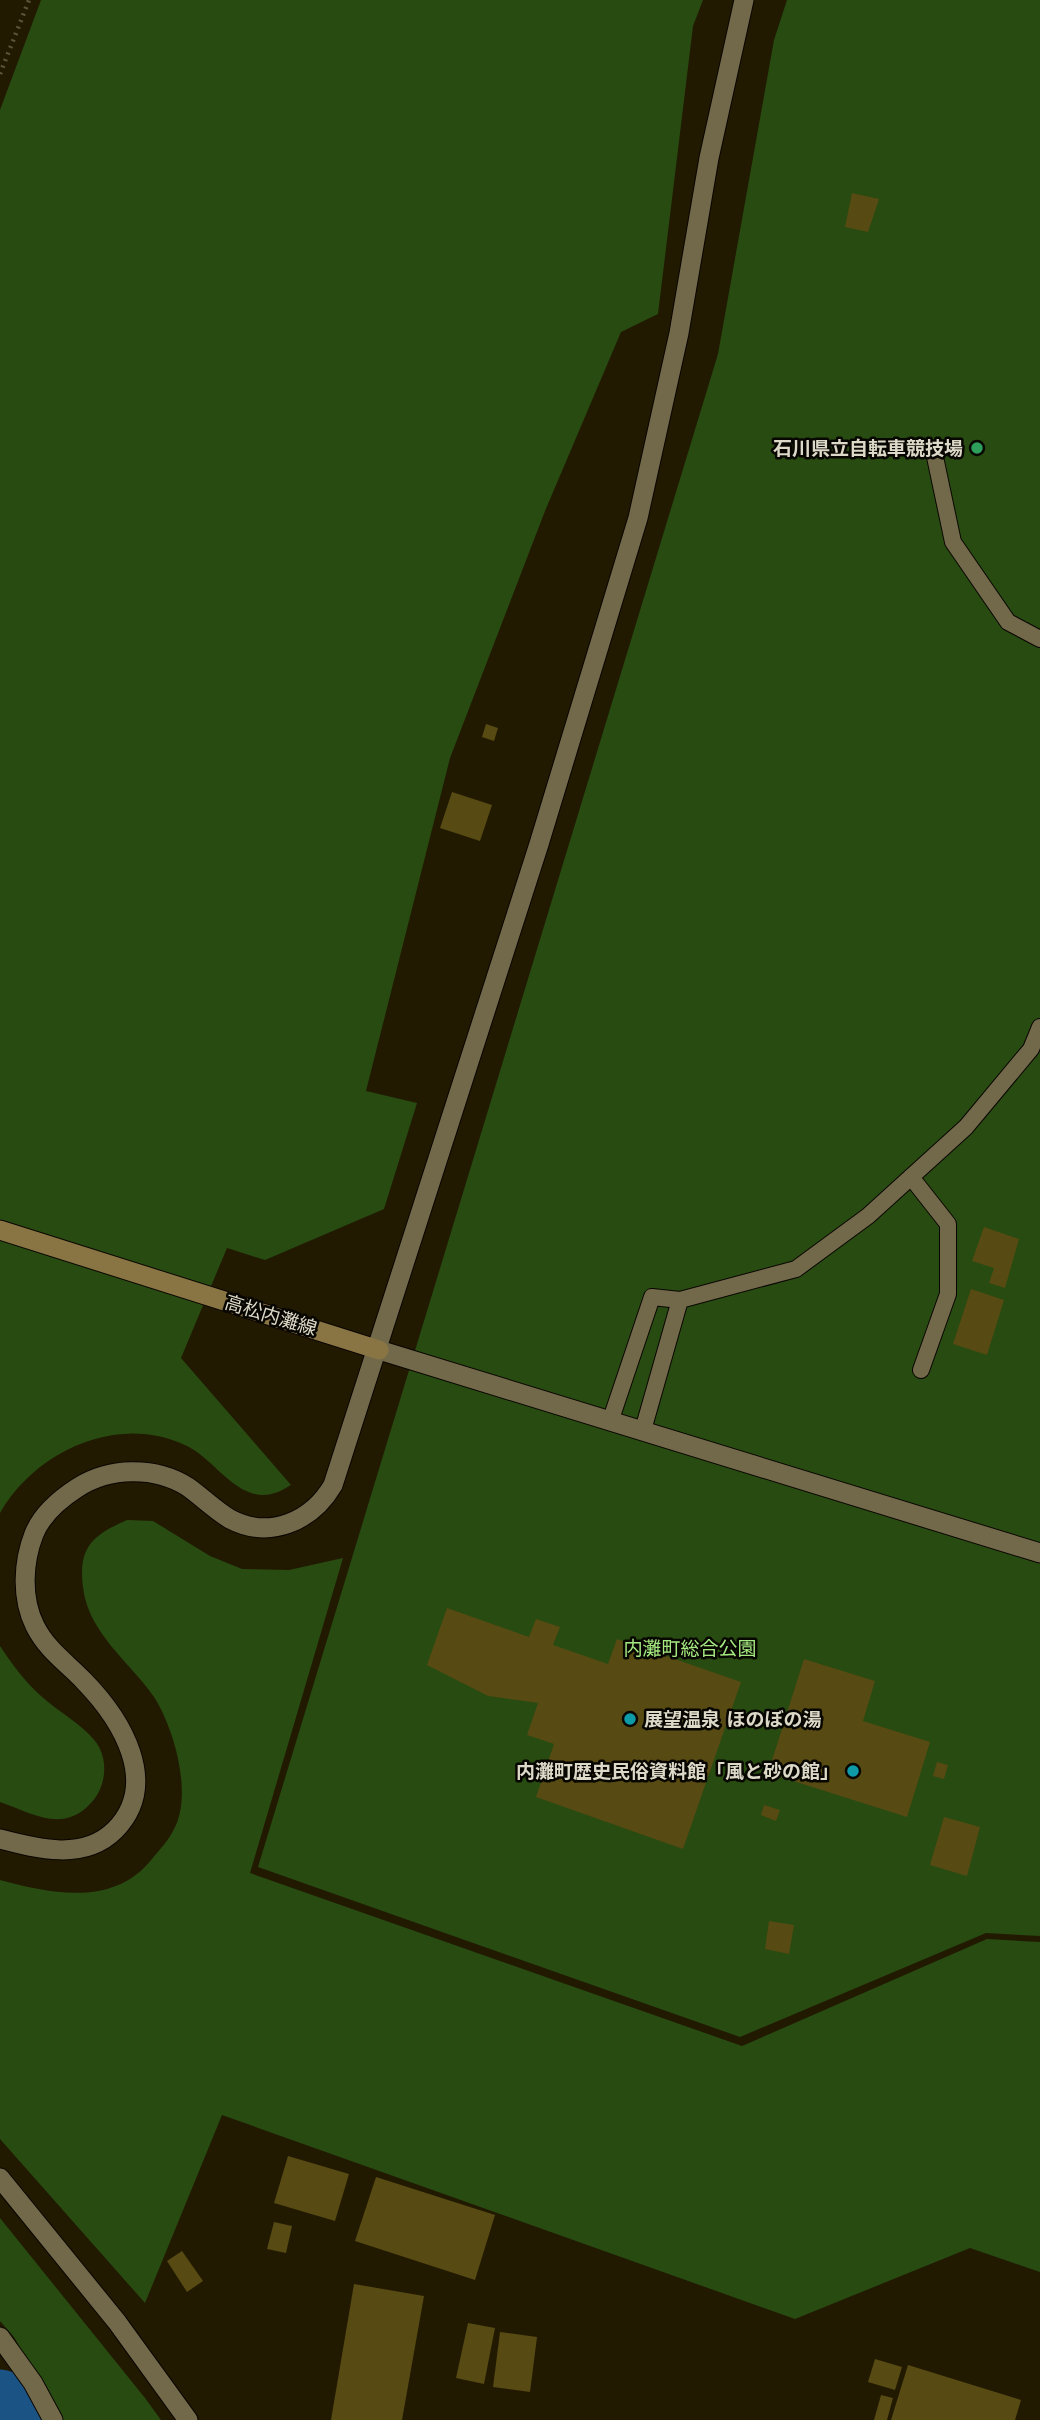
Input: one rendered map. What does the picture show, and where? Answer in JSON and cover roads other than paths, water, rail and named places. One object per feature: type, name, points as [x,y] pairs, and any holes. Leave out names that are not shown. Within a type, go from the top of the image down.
[{"type":"main road","name":"高松内灘線","points":[[0,1230],[379,1350]]},
{"type":"street","points":[[0,1839],[47,1850],[68,1850],[102,1841],[125,1818],[136,1781],[128,1742],[114,1715],[84,1681],[52,1652],[35,1626],[26,1595],[25,1570],[35,1531],[48,1512],[86,1482],[123,1472],[145,1472],[185,1486],[228,1518],[244,1525],[276,1527],[309,1516],[322,1504],[333,1485],[379,1350],[539,844],[638,518],[679,333],[709,158],[744,0]]},
{"type":"street","points":[[379,1350],[611,1419],[1040,1553]]},
{"type":"street","points":[[0,2178],[117,2322],[188,2420]]},
{"type":"street","points":[[0,2337],[33,2383],[53,2420]]},
{"type":"lane","points":[[935,457],[953,542],[1008,622],[1040,639]]},
{"type":"lane","points":[[611,1419],[652,1297],[680,1300],[796,1269],[868,1216],[966,1127],[1031,1049],[1040,1027]]},
{"type":"lane","points":[[911,1177],[948,1224],[948,1294],[921,1370]]},
{"type":"lane","points":[[643,1430],[680,1300]]},
{"type":"waterway","points":[[0,2402],[12,2420]]},
{"type":"place","name":"石川県立自転車競技場","points":[[977,448]]},
{"type":"place","name":"展望温泉 ほのぼの湯","points":[[630,1719]]},
{"type":"place","name":"内灘町歴史民俗資料館「風と砂の館」","points":[[853,1771]]},
{"type":"park label","name":"内灘町総合公園","points":[[690,1648]]}]
